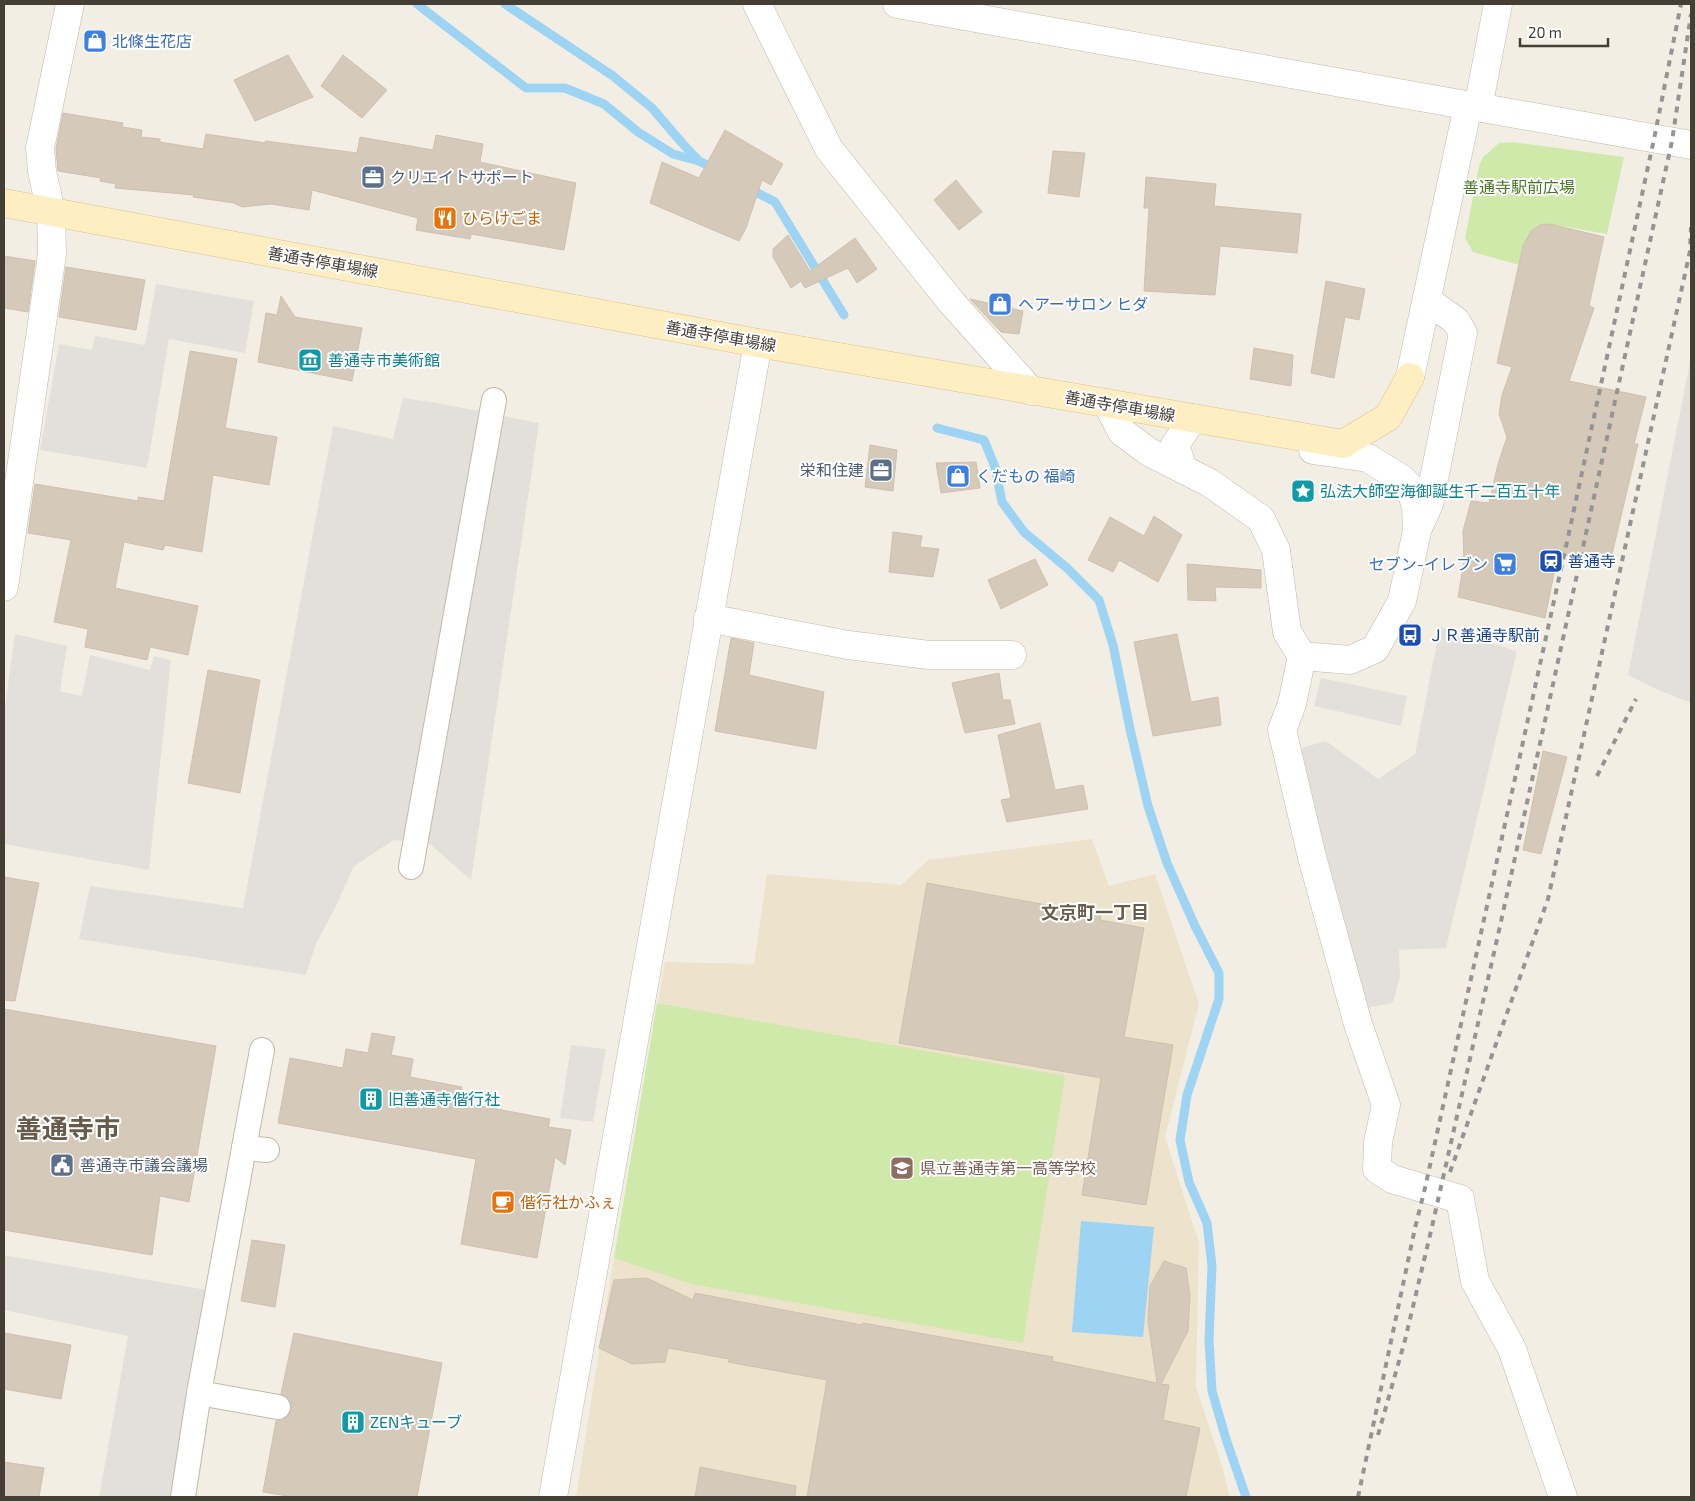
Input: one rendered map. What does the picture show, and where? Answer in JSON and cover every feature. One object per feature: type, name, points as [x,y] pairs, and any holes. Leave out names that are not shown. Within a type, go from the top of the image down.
[{"type":"main road","name":"善通寺停車場線","points":[[4,204],[758,343],[1343,444],[1388,417],[1410,377]]},
{"type":"street","points":[[4,587],[52,254],[51,212],[42,171],[40,148],[70,4]]},
{"type":"street","points":[[757,4],[829,149],[952,303],[1031,390]]},
{"type":"street","points":[[897,4],[1691,145]]},
{"type":"street","points":[[1410,377],[1498,4]]},
{"type":"street","points":[[1302,656],[1350,660],[1376,649],[1402,601],[1417,531],[1429,504],[1464,333],[1456,321],[1427,300]]},
{"type":"street","points":[[553,1497],[758,343]]},
{"type":"street","points":[[411,867],[494,400]]},
{"type":"street","points":[[1108,404],[1122,432],[1149,452],[1210,483],[1261,519],[1276,550],[1287,632],[1302,656],[1292,704],[1282,730],[1312,857],[1355,1015],[1386,1105],[1378,1142],[1377,1169],[1392,1179],[1460,1199],[1475,1281],[1512,1349],[1563,1497]]},
{"type":"street","points":[[1183,469],[1175,444],[1193,418]]},
{"type":"street","points":[[1289,435],[1308,450],[1368,458],[1402,479],[1410,486],[1416,506],[1417,531]]},
{"type":"street","points":[[708,618],[848,645],[929,654],[1012,655]]},
{"type":"street","points":[[183,1497],[262,1050]]},
{"type":"street","points":[[244,1148],[267,1150]]},
{"type":"street","points":[[200,1394],[278,1408]]},
{"type":"shaded area","points":[[156,284],[254,301],[245,353],[169,339],[147,468],[40,450],[59,344],[92,350],[95,336],[145,345]]},
{"type":"shaded area","points":[[1691,357],[1691,703],[1628,675]]},
{"type":"shaded area","points":[[403,398],[539,423],[471,880],[430,844],[394,840],[354,866],[316,944],[306,975],[79,939],[90,886],[243,908],[333,426],[393,439]]},
{"type":"shaded area","points":[[1440,627],[1517,651],[1446,948],[1399,950],[1400,976],[1393,1003],[1362,1009],[1301,748],[1326,741],[1378,779],[1415,754]]},
{"type":"shaded area","points":[[15,634],[67,646],[60,691],[82,696],[90,655],[150,670],[154,656],[171,660],[149,870],[4,844],[4,713]]},
{"type":"shaded area","points":[[1321,678],[1407,696],[1401,726],[1314,706]]},
{"type":"shaded area","name":"県立善通寺第一高等学校","points":[[1092,839],[1109,886],[1155,874],[1199,1004],[1165,1137],[1199,1243],[1196,1386],[1230,1497],[576,1497],[613,1263],[665,962],[754,964],[767,874],[901,885],[928,860]]},
{"type":"shaded area","points":[[571,1045],[606,1049],[593,1122],[560,1118]]},
{"type":"shaded area","points":[[4,1255],[207,1290],[172,1497],[99,1497],[128,1336],[4,1310]]},
{"type":"green space","name":"善通寺駅前広場","points":[[1512,142],[1624,157],[1607,234],[1550,224],[1542,225],[1536,228],[1528,238],[1519,265],[1473,252],[1465,238],[1479,166],[1483,157],[1499,143]]},
{"type":"green space","points":[[657,1003],[1065,1076],[1023,1343],[690,1284],[614,1258]]},
{"type":"water","points":[[1081,1221],[1154,1227],[1143,1337],[1072,1332]]},
{"type":"building","points":[[288,55],[313,97],[255,121],[234,80]]},
{"type":"building","points":[[343,55],[387,90],[362,118],[321,86]]},
{"type":"building","points":[[63,113],[123,123],[122,127],[142,130],[141,137],[160,139],[160,142],[203,149],[206,134],[357,153],[360,137],[433,150],[436,135],[483,144],[480,162],[576,183],[564,250],[471,234],[470,239],[416,230],[418,218],[312,190],[309,210],[271,204],[242,207],[234,203],[193,197],[194,195],[115,188],[116,184],[100,181],[101,178],[58,171],[56,149]]},
{"type":"building","points":[[725,130],[783,164],[771,185],[762,180],[746,228],[739,241],[650,203],[662,162],[699,178]]},
{"type":"building","points":[[1053,151],[1085,153],[1079,197],[1048,193]]},
{"type":"building","points":[[1146,177],[1216,184],[1214,206],[1301,214],[1297,253],[1220,246],[1215,295],[1144,291],[1149,208],[1144,208]]},
{"type":"building","points":[[956,180],[982,212],[959,230],[934,200]]},
{"type":"building","points":[[1550,224],[1604,237],[1589,306],[1594,308],[1569,381],[1646,397],[1634,444],[1638,444],[1610,563],[1558,554],[1545,618],[1458,597],[1464,562],[1463,531],[1471,501],[1489,503],[1498,464],[1507,437],[1499,414],[1502,395],[1512,367],[1497,363],[1523,246],[1531,231],[1540,225]]},
{"type":"building","points":[[788,235],[810,271],[855,238],[877,269],[857,283],[848,268],[805,288],[801,281],[791,288],[773,257],[773,249]]},
{"type":"building","points":[[4,256],[35,261],[28,312],[4,308]]},
{"type":"building","points":[[66,267],[145,280],[136,330],[59,317]]},
{"type":"building","points":[[1326,281],[1365,289],[1359,320],[1345,317],[1334,378],[1311,373]]},
{"type":"building","points":[[281,296],[295,317],[362,328],[352,381],[258,362],[266,313],[277,315]]},
{"type":"building","points":[[970,299],[1023,311],[1019,334],[1001,332]]},
{"type":"building","points":[[1254,348],[1293,355],[1291,386],[1250,379]]},
{"type":"building","points":[[190,351],[237,359],[225,428],[277,437],[269,485],[213,475],[202,552],[165,545],[163,550],[124,542],[115,588],[198,606],[188,655],[150,647],[147,660],[85,647],[88,629],[54,622],[71,540],[28,533],[35,484],[138,501],[138,497],[164,501]]},
{"type":"building","points":[[870,445],[897,450],[893,491],[865,487]]},
{"type":"building","points":[[976,462],[980,488],[941,493],[936,463]]},
{"type":"building","points":[[1154,516],[1182,535],[1158,582],[1119,560],[1113,572],[1088,560],[1110,517],[1144,536]]},
{"type":"building","points":[[893,532],[922,536],[920,547],[939,549],[933,577],[889,572]]},
{"type":"building","points":[[1035,559],[1048,585],[1001,609],[988,580]]},
{"type":"building","points":[[1187,564],[1261,570],[1261,588],[1215,587],[1216,601],[1188,600]]},
{"type":"building","points":[[1177,634],[1191,702],[1218,697],[1221,725],[1153,736],[1134,642]]},
{"type":"building","points":[[731,638],[754,643],[749,675],[824,692],[816,749],[715,731]]},
{"type":"building","points":[[208,670],[260,680],[240,793],[188,783]]},
{"type":"building","points":[[999,673],[1003,700],[1010,700],[1015,724],[965,733],[952,683]]},
{"type":"building","points":[[1040,723],[1055,790],[1083,785],[1088,809],[1007,822],[1001,800],[1011,798],[998,735]]},
{"type":"building","points":[[1543,751],[1567,757],[1541,854],[1523,850]]},
{"type":"building","points":[[4,877],[39,883],[15,1001],[4,1000]]},
{"type":"building","points":[[927,883],[1101,915],[1100,920],[1144,928],[1124,1037],[1173,1045],[1146,1205],[1082,1195],[1101,1078],[899,1043]]},
{"type":"building","points":[[4,1009],[216,1046],[189,1202],[160,1196],[152,1255],[4,1230]]},
{"type":"building","points":[[372,1033],[395,1037],[391,1055],[413,1059],[410,1077],[462,1087],[459,1102],[550,1119],[548,1127],[571,1130],[565,1165],[555,1157],[537,1258],[461,1244],[476,1159],[278,1123],[290,1058],[343,1068],[346,1049],[368,1053]]},
{"type":"building","points":[[252,1240],[285,1245],[275,1307],[241,1301]]},
{"type":"building","points":[[1164,1261],[1186,1268],[1190,1295],[1188,1331],[1161,1384],[1169,1385],[1163,1420],[1200,1428],[1186,1497],[807,1497],[827,1380],[728,1362],[729,1359],[668,1348],[665,1362],[632,1364],[599,1348],[614,1280],[647,1278],[693,1300],[695,1293],[862,1325],[863,1323],[1053,1357],[1052,1361],[1157,1383],[1148,1321],[1150,1286]]},
{"type":"building","points":[[4,1333],[71,1345],[61,1399],[4,1389]]},
{"type":"building","name":"ZENキューブ","points":[[294,1333],[442,1363],[417,1497],[294,1497],[263,1492],[276,1421],[283,1420],[289,1415],[291,1410],[291,1402],[281,1394]]},
{"type":"building","points":[[4,1462],[44,1468],[39,1497],[4,1497]]},
{"type":"building","points":[[700,1467],[796,1486],[795,1497],[695,1497]]},
{"type":"waterway","points":[[417,4],[526,88],[565,88],[604,104],[638,132],[673,154],[699,161],[715,169]]},
{"type":"waterway","points":[[505,4],[613,76],[652,108],[699,161]]},
{"type":"waterway","points":[[748,188],[775,202],[844,315]]},
{"type":"waterway","points":[[937,428],[984,440],[995,467],[1002,502],[1024,532],[1067,568],[1099,600],[1113,645],[1148,806],[1167,863],[1195,926],[1219,973],[1219,999],[1187,1095],[1180,1140],[1189,1182],[1207,1223],[1212,1266],[1209,1340],[1212,1391],[1246,1497]]},
{"type":"railway","points":[[1358,1497],[1415,1228],[1570,528],[1654,139],[1681,4]]},
{"type":"railway","points":[[1378,1435],[1405,1340],[1500,926],[1672,141],[1691,14]]},
{"type":"railway","points":[[1450,1172],[1548,899],[1690,251],[1691,227]]},
{"type":"railway","points":[[1597,776],[1636,699]]},
{"type":"place","name":"北條生花店","points":[[95,41]]},
{"type":"place","name":"クリエイトサポート","points":[[373,177]]},
{"type":"place","name":"ひらけごま","points":[[445,218]]},
{"type":"place","name":"ヘアーサロン ヒダ","points":[[1000,304]]},
{"type":"place","name":"善通寺市美術館","points":[[310,360]]},
{"type":"place","name":"栄和住建","points":[[881,470]]},
{"type":"place","name":"くだもの 福崎","points":[[958,476]]},
{"type":"place","name":"弘法大師空海御誕生千二百五十年","points":[[1303,491]]},
{"type":"place","name":"善通寺","points":[[1551,561]]},
{"type":"place","name":"セブン-イレブン","points":[[1505,564]]},
{"type":"place","name":"ＪＲ善通寺駅前","points":[[1410,635]]},
{"type":"place","name":"旧善通寺偕行社","points":[[371,1099]]},
{"type":"place","name":"善通寺市議会議場","points":[[62,1165]]},
{"type":"place","name":"県立善通寺第一高等学校","points":[[902,1168]]},
{"type":"place","name":"偕行社かふぇ","points":[[503,1202]]},
{"type":"place","name":"ZENキューブ","points":[[353,1422]]},
{"type":"district","name":"文京町一丁目","points":[[1095,913]]},
{"type":"district","name":"善通寺市","points":[[68,1129]]}]
